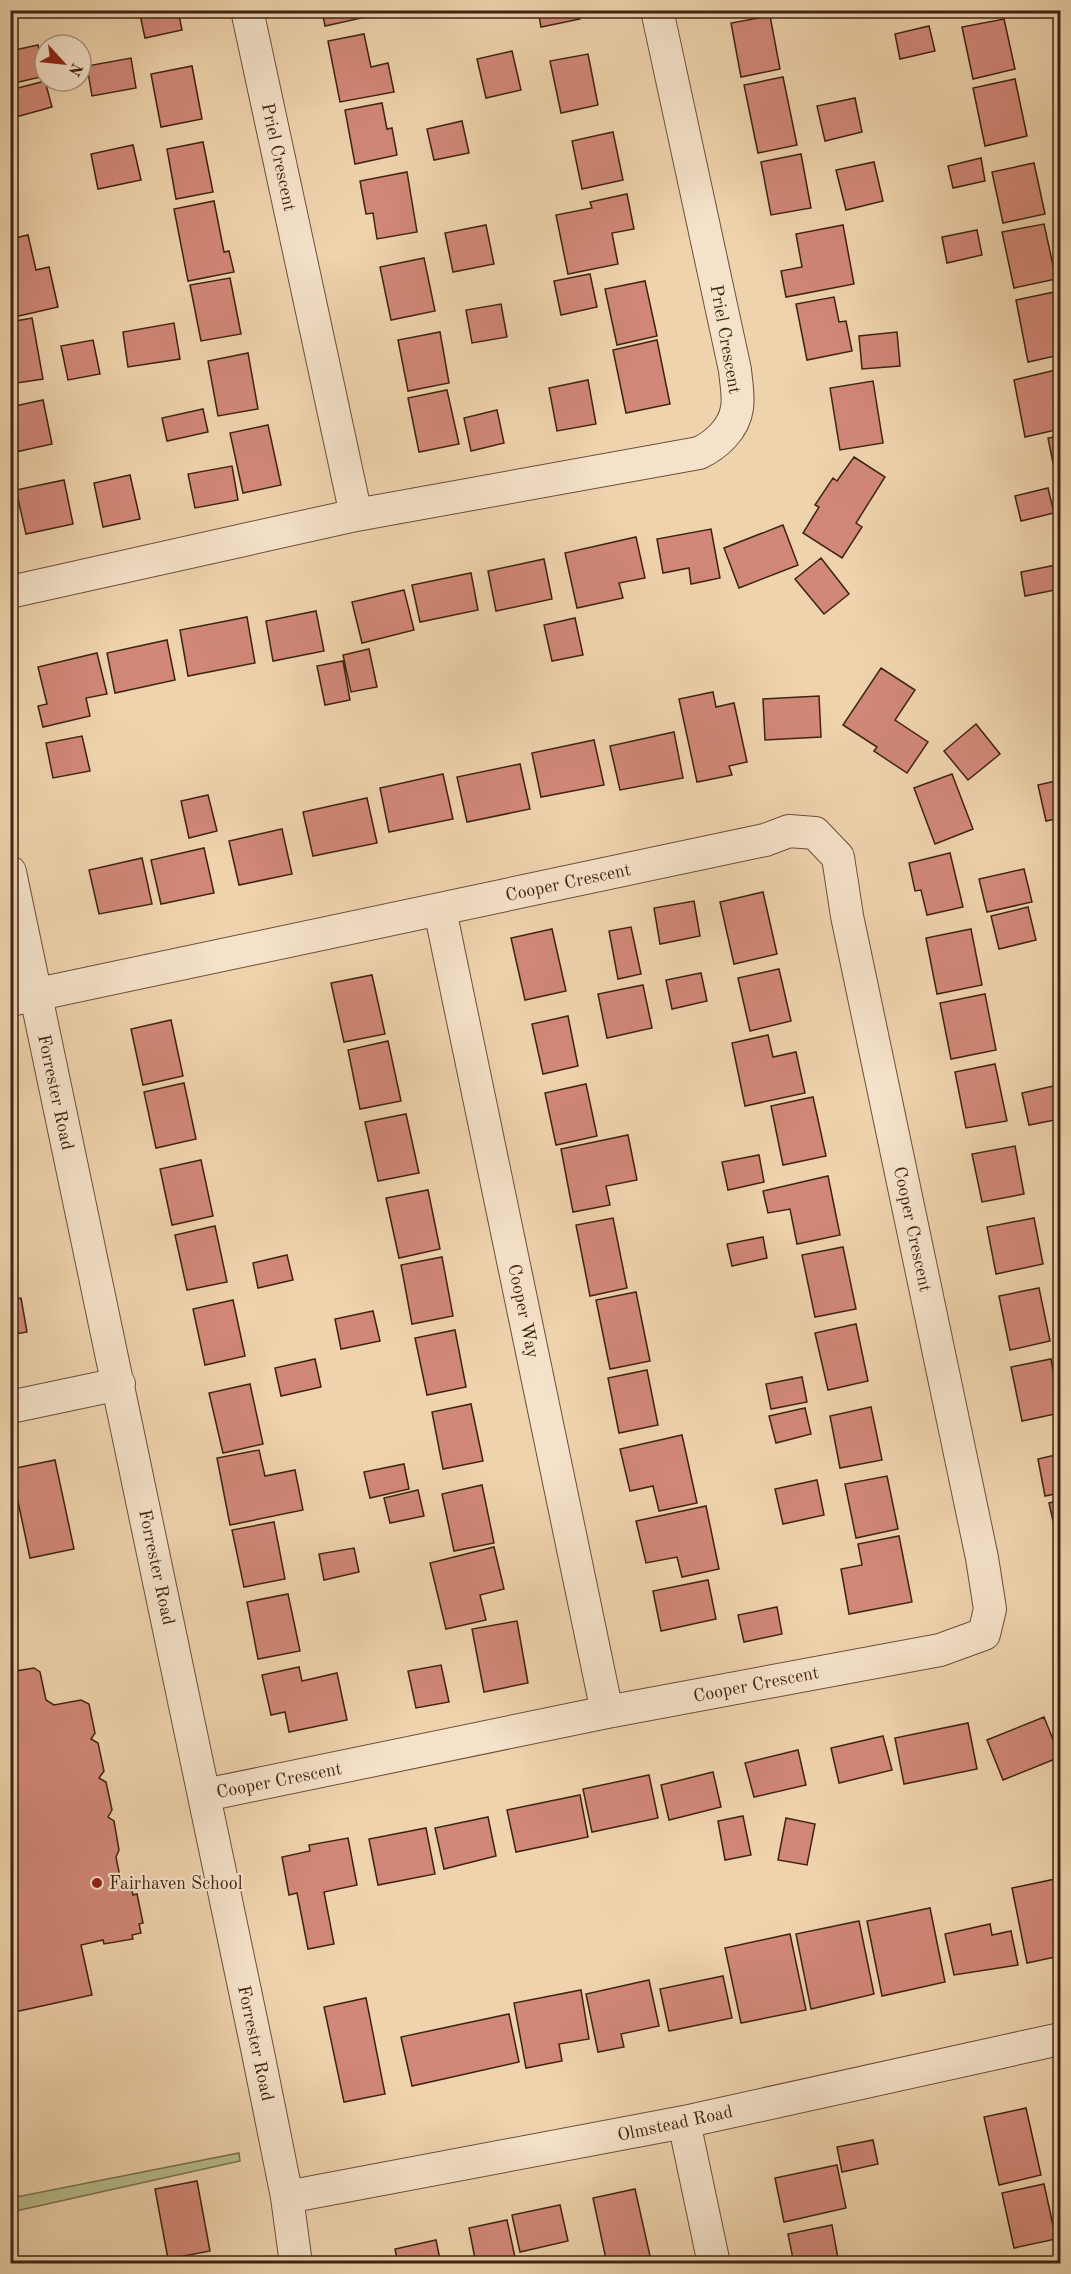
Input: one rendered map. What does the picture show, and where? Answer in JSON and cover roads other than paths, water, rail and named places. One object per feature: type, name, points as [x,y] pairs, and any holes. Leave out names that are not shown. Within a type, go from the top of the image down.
[{"type":"street","name":"Priel Crescent","points":[[247,10],[356,515]]},
{"type":"street","name":"Priel Crescent","points":[[10,592],[356,515],[699,453],[724,436],[737,409],[735,370],[657,10]]},
{"type":"street","name":"Cooper Crescent","points":[[23,997],[765,840],[789,831],[815,833],[838,857],[847,916],[982,1558],[990,1610],[984,1634],[940,1650],[607,1712],[205,1795]]},
{"type":"street","name":"Forrester Road","points":[[10,872],[23,997],[119,1384],[287,2197],[296,2264]]},
{"type":"street","name":"Cooper Way","points":[[440,910],[607,1712]]},
{"type":"street","points":[[10,1407],[119,1384]]},
{"type":"street","name":"Olmstead Road","points":[[287,2197],[684,2122],[1060,2039]]},
{"type":"street","points":[[684,2122],[714,2264]]},
{"type":"place","name":"Fairhaven School","points":[[97,1883]]}]
